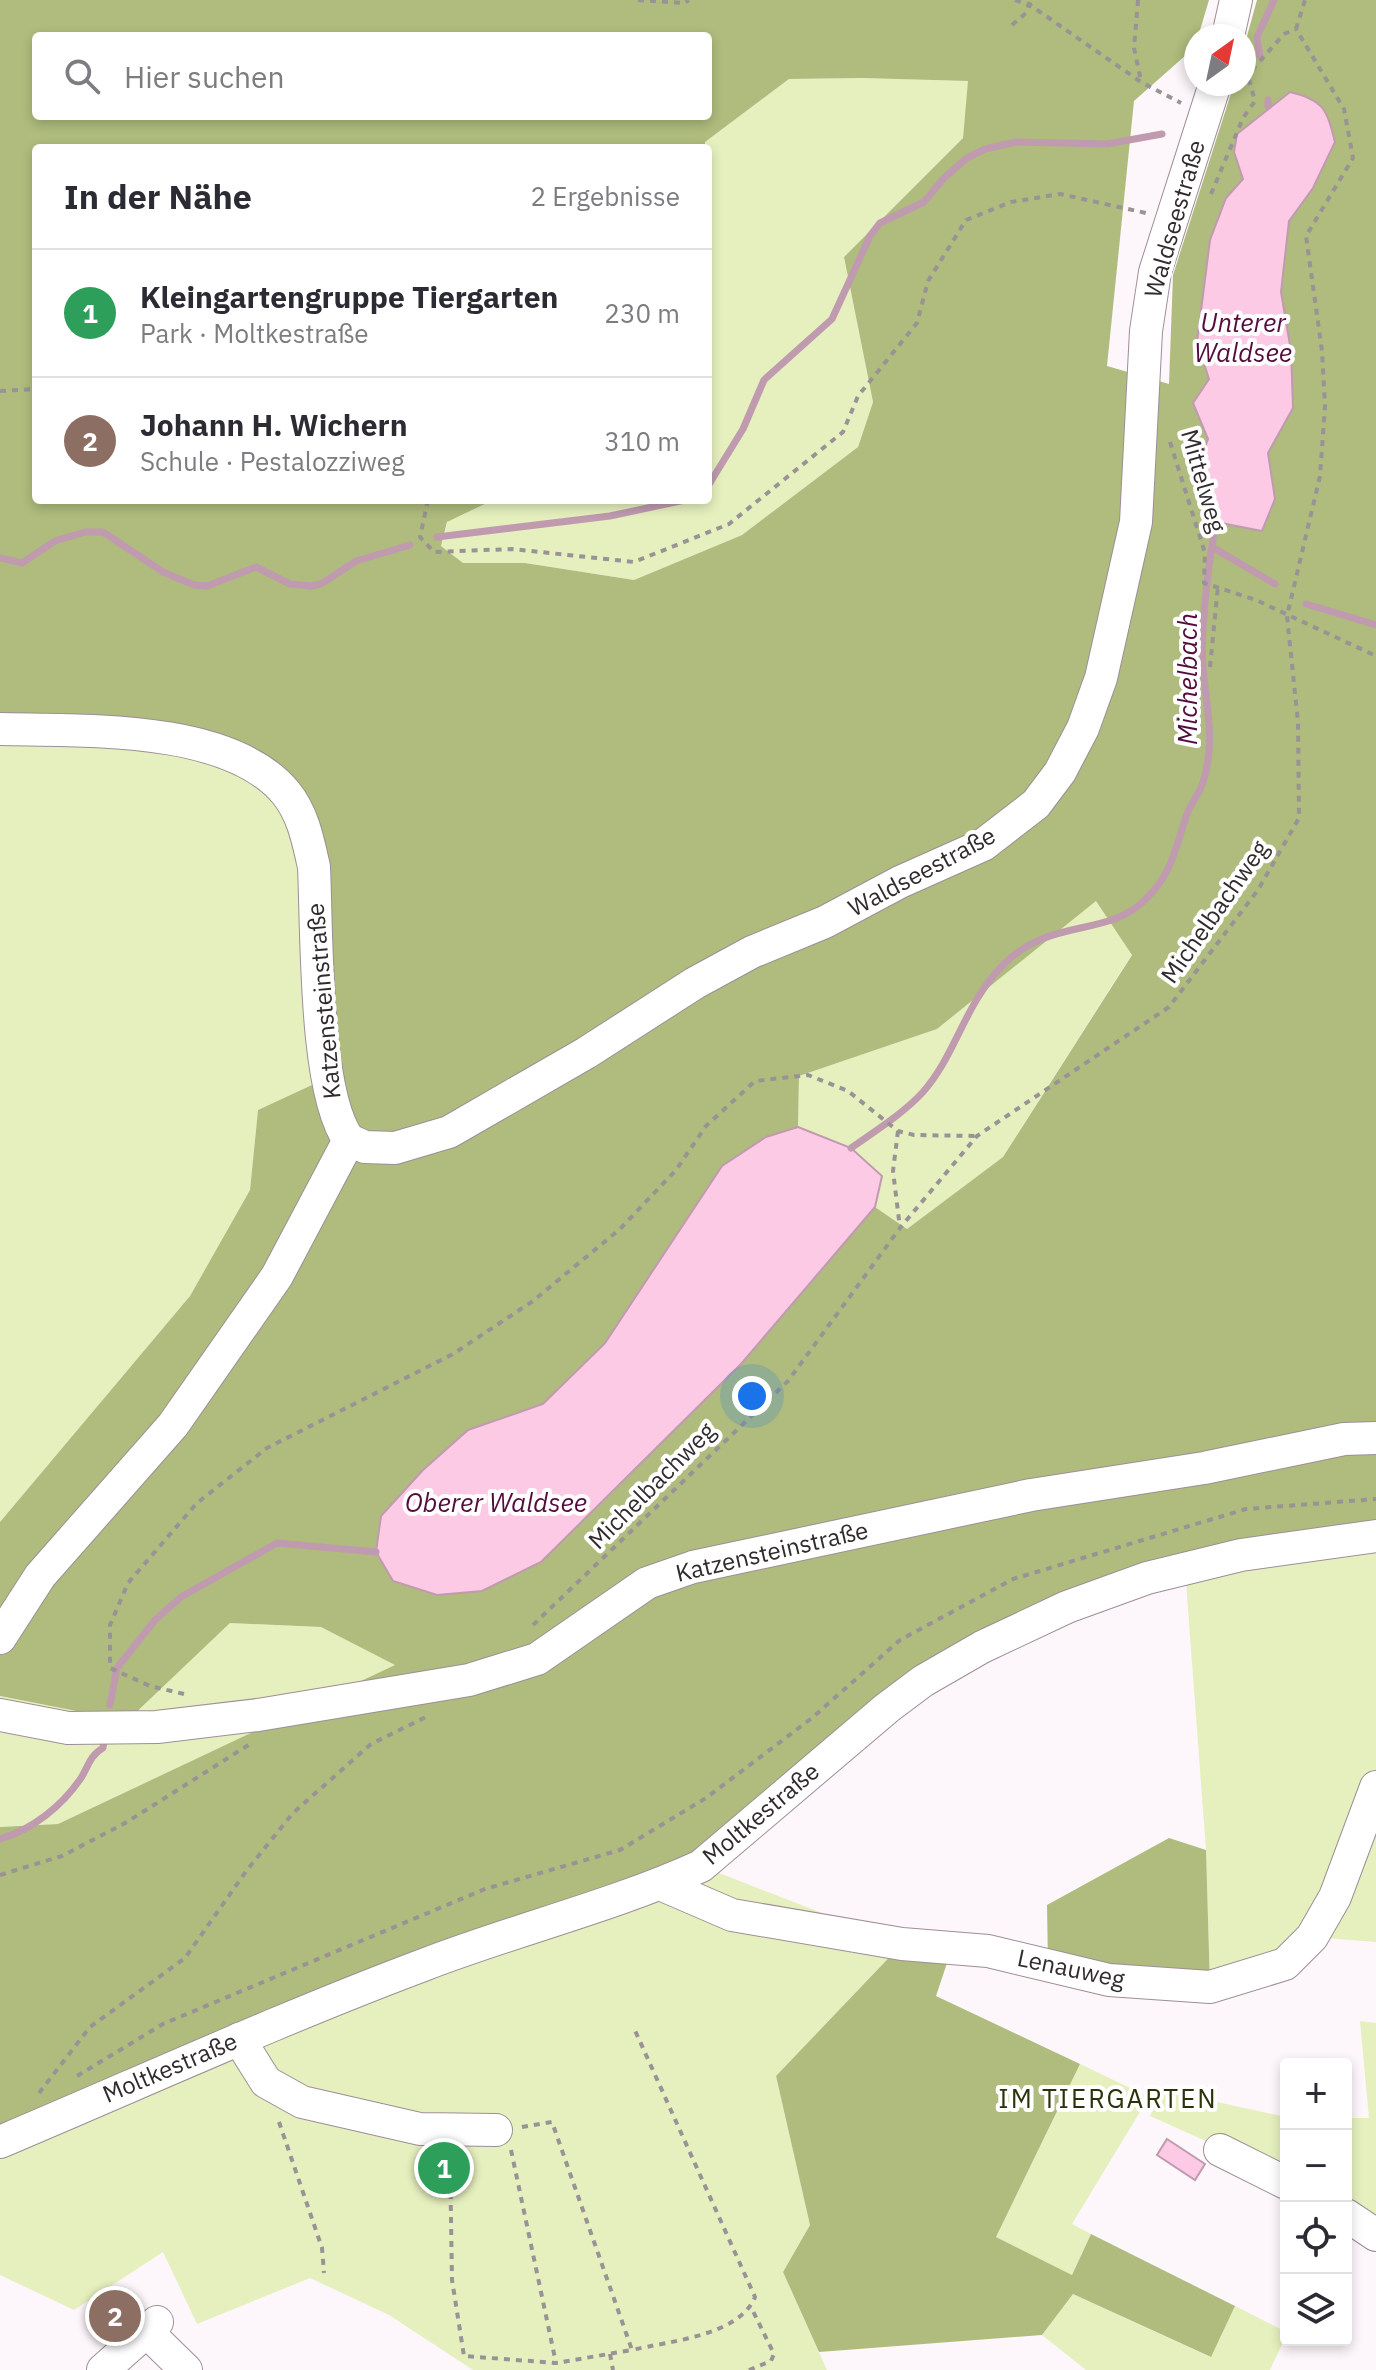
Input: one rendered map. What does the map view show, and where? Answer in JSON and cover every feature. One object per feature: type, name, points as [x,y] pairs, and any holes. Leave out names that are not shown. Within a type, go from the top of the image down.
[{"type":"street","points":[[1231,24],[1236,0]]},
{"type":"street","name":"Waldseestraße","points":[[349,1140],[365,1147],[395,1148],[449,1132],[586,1053],[695,983],[752,952],[825,922],[900,882],[983,845],[1036,804],[1060,772],[1083,728],[1104,664],[1136,522],[1146,331],[1155,272],[1194,159],[1211,96]]},
{"type":"street","name":"Katzensteinstraße","points":[[0,729],[115,732],[166,739],[238,759],[265,774],[286,793],[307,834],[314,867],[327,1078],[339,1126],[349,1140]]},
{"type":"street","points":[[0,1638],[40,1576],[173,1425],[277,1276],[349,1140]]},
{"type":"street","name":"Katzensteinstraße","points":[[0,1715],[68,1728],[114,1730],[258,1715],[456,1682],[537,1659],[647,1583],[693,1567],[1031,1495],[1204,1468],[1344,1439],[1376,1438]]},
{"type":"street","name":"Moltkestraße","points":[[6,2144],[239,2039],[428,1963],[660,1884],[701,1866],[923,1681],[982,1647],[1067,1607],[1147,1578],[1241,1555],[1376,1536]]},
{"type":"street","name":"Lenauweg","points":[[660,1884],[732,1915],[902,1944],[988,1951],[1109,1980],[1210,1987],[1285,1964],[1312,1937],[1335,1897],[1376,1787]]},
{"type":"street","points":[[239,2039],[266,2082],[302,2102],[420,2129],[501,2130]]},
{"type":"street","points":[[1220,2150],[1280,2180]]},
{"type":"street","points":[[1352,2219],[1376,2235]]},
{"type":"street","points":[[103,2370],[151,2327],[186,2370]]},
{"type":"path","points":[[638,0],[684,3],[689,0]]},
{"type":"path","points":[[1015,0],[1030,3],[1141,82],[1174,101],[1211,96]]},
{"type":"path","points":[[1138,0],[1134,48],[1141,82]]},
{"type":"path","points":[[1256,66],[1284,34],[1296,29],[1305,0]]},
{"type":"path","points":[[1012,25],[1030,3]]},
{"type":"path","name":"Michelbachweg","points":[[531,1627],[788,1381],[900,1228],[977,1136],[1098,1051],[1169,1007],[1258,890],[1299,818],[1298,722],[1287,616],[1320,476],[1325,406],[1322,351],[1306,236],[1353,158],[1344,109],[1296,29]]},
{"type":"path","points":[[1206,199],[1212,193],[1243,118],[1255,101],[1253,96]]},
{"type":"path","points":[[427,504],[420,537],[434,552],[512,549],[634,562],[729,524],[843,432],[858,396],[917,323],[928,281],[966,220],[1011,202],[1060,194],[1172,219]]},
{"type":"path","points":[[0,391],[32,389]]},
{"type":"path","name":"Mittelweg","points":[[1167,432],[1205,553],[1205,583],[1216,585]]},
{"type":"path","points":[[1210,667],[1216,585],[1376,656]]},
{"type":"path","points":[[196,1694],[150,1686],[110,1668],[110,1625],[128,1583],[197,1503],[267,1448],[453,1354],[533,1301],[620,1229],[676,1170],[706,1126],[755,1081],[808,1075],[848,1091],[898,1131],[914,1135],[977,1136]]},
{"type":"path","points":[[898,1131],[893,1171],[900,1228]]},
{"type":"path","points":[[70,2080],[163,2024],[485,1889],[620,1850],[718,1789],[812,1718],[900,1640],[1013,1579],[1246,1509],[1376,1499]]},
{"type":"path","points":[[44,2096],[30,2104],[90,2027],[185,1958],[247,1870],[293,1813],[371,1744],[425,1718],[436,1709]]},
{"type":"path","points":[[0,1875],[62,1856],[127,1822],[262,1737],[258,1715]]},
{"type":"path","points":[[449,2130],[452,2280],[464,2356],[556,2363],[632,2350],[726,2326],[751,2307],[755,2297],[633,2026]]},
{"type":"path","points":[[266,2082],[322,2248],[324,2273]]},
{"type":"path","points":[[556,2363],[501,2130],[552,2122],[632,2350]]},
{"type":"path","points":[[749,2370],[771,2361],[774,2354],[751,2307]]},
{"type":"path","points":[[610,2354],[613,2370]]},
{"type":"green space","points":[[0,0],[1209,0],[1202,24],[1184,24],[1184,57],[1134,101],[1107,366],[1169,384],[1173,275],[1230,96],[1256,96],[1256,24],[1250,24],[1257,0],[1376,0],[1376,1536],[1241,1555],[982,1647],[701,1866],[0,2142],[0,1827],[58,1824],[395,1665],[321,1627],[230,1623],[127,1721],[0,1696],[0,1522],[190,1296],[250,1190],[258,1110],[327,1078],[314,867],[256,768],[0,729]],"holes":[[[1234,152],[1313,188],[1289,221],[1281,292],[1291,351],[1293,408],[1268,453],[1275,499],[1197,467],[1208,440],[1209,379],[1197,341],[1210,240],[1226,198],[1243,179]],[[1096,901],[1132,955],[1003,1157],[907,1229],[875,1207],[741,1364],[541,1562],[482,1591],[437,1595],[467,1430],[543,1404],[605,1343],[722,1166],[766,1137],[798,1127],[799,1076],[937,1029]]]},
{"type":"green space","points":[[789,79],[969,81],[963,138],[844,257],[873,402],[858,447],[742,535],[634,580],[525,563],[463,563],[441,546],[448,521],[484,504],[712,504],[712,144],[705,142]]},
{"type":"green space","points":[[0,729],[214,751],[297,809],[327,1078],[258,1110],[250,1190],[190,1296],[0,1522]]},
{"type":"green space","points":[[1096,901],[1132,954],[1003,1157],[907,1229],[875,1207],[882,1175],[851,1148],[798,1127],[799,1076],[937,1029]]},
{"type":"green space","points":[[1376,1536],[1376,1942],[1312,1937],[1210,1987],[1206,1850],[1185,1569]]},
{"type":"green space","points":[[230,1623],[321,1627],[396,1665],[58,1824],[0,1827],[0,1696],[127,1721]]},
{"type":"green space","points":[[1169,1838],[1206,1850],[1210,1987],[1048,1965],[1047,1905]]},
{"type":"green space","points":[[701,1866],[902,1944],[776,2076],[810,2225],[783,2272],[827,2370],[473,2370],[389,2315],[310,2278],[197,2324],[163,2252],[74,2310],[0,2275],[0,2142]]},
{"type":"green space","points":[[902,1944],[952,1948],[936,1996],[1080,2064],[996,2237],[1072,2275],[1091,2234],[1235,2306],[1211,2357],[1073,2294],[1042,2335],[819,2352],[783,2272],[810,2225],[776,2076]]},
{"type":"green space","points":[[1360,2021],[1376,2023],[1376,2227],[1352,2210],[1352,2118],[1369,2118]]},
{"type":"green space","points":[[1080,2064],[1149,2097],[1072,2224],[1091,2234],[1072,2275],[996,2237]]},
{"type":"green space","points":[[1161,2090],[1280,2116],[1280,2174],[1150,2116]]},
{"type":"green space","points":[[1073,2294],[1210,2357],[1235,2306],[1280,2329],[1281,2346],[1270,2370],[1086,2370],[1042,2335]]},
{"type":"water","name":"Unterer Waldsee","points":[[1290,92],[1310,99],[1322,108],[1335,142],[1313,188],[1289,221],[1281,292],[1291,351],[1293,408],[1268,453],[1275,499],[1262,531],[1216,522],[1209,511],[1200,482],[1201,462],[1208,439],[1193,403],[1209,379],[1197,342],[1210,240],[1226,198],[1243,179],[1234,152],[1237,134]]},
{"type":"water","name":"Oberer Waldsee","points":[[798,1127],[851,1148],[882,1176],[875,1207],[741,1364],[541,1562],[482,1591],[437,1595],[393,1581],[376,1552],[381,1516],[423,1470],[468,1430],[543,1404],[605,1343],[722,1166],[766,1137]]},
{"type":"water","points":[[1167,2139],[1205,2164],[1195,2180],[1157,2155]]},
{"type":"waterway","name":"Michelbach","points":[[1260,56],[1257,37],[1274,0]]},
{"type":"waterway","name":"Michelbach","points":[[1268,100],[1268,106]]},
{"type":"waterway","points":[[712,479],[743,429],[764,380],[832,319],[870,236],[880,223],[924,202],[944,178],[967,158],[985,149],[1016,142],[1107,144],[1162,134]]},
{"type":"waterway","points":[[437,537],[610,516],[666,504]]},
{"type":"waterway","name":"Michelbach","points":[[851,1148],[923,1092],[935,1077],[979,995],[1004,964],[1022,949],[1040,940],[1130,912],[1162,880],[1207,767],[1210,738],[1203,633],[1216,522]]},
{"type":"waterway","points":[[0,558],[22,563],[55,541],[85,532],[103,532],[163,572],[194,585],[207,586],[256,567],[290,584],[311,586],[321,584],[356,561],[410,545]]},
{"type":"waterway","points":[[1212,547],[1275,584]]},
{"type":"waterway","points":[[1306,604],[1376,625]]},
{"type":"waterway","name":"Michelbach","points":[[110,1705],[117,1668],[155,1620],[181,1597],[277,1543],[376,1552]]},
{"type":"waterway","name":"Michelbach","points":[[0,1839],[35,1823],[65,1798],[92,1758],[103,1748],[104,1739]]},
{"type":"place","name":"Kleingartengruppe Tiergarten","points":[[444,2168]]},
{"type":"place","name":"Johann H. Wichern","points":[[115,2316]]},
{"type":"district","name":"IM TIERGARTEN","points":[[1108,2099]]}]
